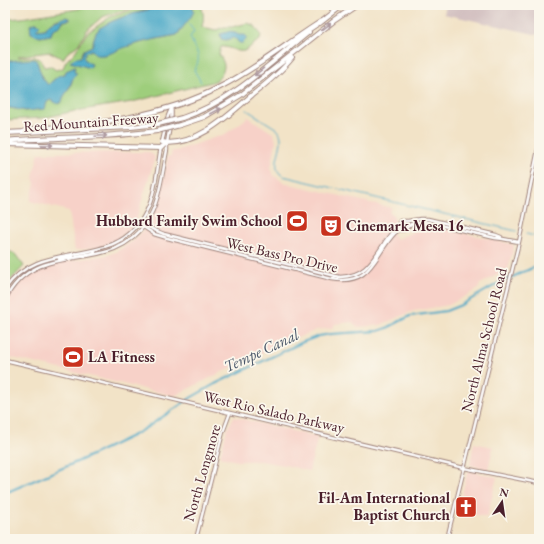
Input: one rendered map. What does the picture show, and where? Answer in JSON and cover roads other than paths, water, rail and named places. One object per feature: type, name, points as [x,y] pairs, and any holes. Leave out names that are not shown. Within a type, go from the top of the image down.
[{"type":"highway","name":"Red Mountain Freeway","points":[[5,133],[131,127],[158,124],[182,118],[204,109],[239,89],[322,21],[344,5]]},
{"type":"highway","name":"Red Mountain Freeway","points":[[5,140],[141,133],[157,131],[204,117],[246,91],[335,20],[357,5]]},
{"type":"highway","points":[[23,132],[32,129],[125,118],[171,108],[234,80],[322,21]]},
{"type":"highway","points":[[5,144],[161,148],[164,142],[174,144],[191,138],[216,125],[276,74],[297,51]]},
{"type":"main road","points":[[57,260],[105,253],[116,249],[131,240],[156,202],[167,150],[164,142],[172,114],[171,108]]},
{"type":"main road","name":"North Alma School Road","points":[[447,539],[522,231],[539,144]]},
{"type":"main road","points":[[5,289],[15,277],[32,265],[54,256],[97,250],[110,246],[142,224],[151,199],[161,148]]},
{"type":"main road","name":"West Bass Pro Drive","points":[[142,224],[155,231],[170,236],[340,276],[353,275],[366,268],[400,221],[405,222],[428,219],[519,242]]},
{"type":"main road","points":[[405,222],[407,226]]},
{"type":"main road","name":"West Bass Pro Drive","points":[[142,224],[154,234],[166,238],[340,280],[355,278],[368,270],[375,263],[394,234],[415,223],[426,222],[495,238],[503,238]]},
{"type":"main road","points":[[398,225],[398,228],[401,230]]},
{"type":"main road","points":[[76,258],[78,255],[94,253],[97,250]]},
{"type":"main road","points":[[5,300],[17,282],[27,273],[45,264],[73,256],[76,253]]},
{"type":"main road","name":"West Rio Salado Parkway","points":[[5,360],[464,468],[539,484]]},
{"type":"main road","name":"North Longmore","points":[[196,539],[223,432],[230,413]]},
{"type":"water","points":[[168,5],[192,5],[194,11],[177,35],[135,44],[105,55],[96,55],[92,50],[86,52],[84,58],[87,62],[92,64],[90,68],[70,62],[75,58],[81,57],[84,50],[92,46],[96,33],[100,28],[108,23],[129,15]]},
{"type":"water","points":[[65,17],[70,18],[70,20],[63,21],[60,26],[53,29],[51,35],[40,37],[31,33],[30,25],[34,23],[38,23],[40,25],[37,30],[45,29],[50,23]]},
{"type":"water","points":[[231,31],[247,37],[242,43],[233,38],[226,40],[221,39],[220,34]]},
{"type":"water","points":[[35,59],[42,77],[48,85],[58,76],[65,74],[66,71],[75,67],[74,72],[77,73],[73,78],[62,102],[58,104],[51,100],[47,102],[45,109],[26,111],[5,107],[5,61]]},
{"type":"waterway","points":[[187,22],[194,31],[190,37],[198,54],[198,61],[194,70],[201,82]]},
{"type":"waterway","points":[[247,110],[277,129],[280,134],[281,140],[277,166],[278,172],[283,176],[516,231]]},
{"type":"waterway","points":[[526,234],[539,237]]},
{"type":"waterway","name":"Tempe Canal","points":[[5,493],[134,435],[192,397],[215,384],[303,342],[319,336],[331,334],[378,331],[410,316],[446,311],[461,305],[499,283],[539,265]]},
{"type":"place","name":"Hubbard Family Swim School","points":[[297,221]]},
{"type":"place","name":"Cinemark Mesa 16","points":[[331,226]]},
{"type":"place","name":"LA Fitness","points":[[73,357]]},
{"type":"place","name":"Fil-Am International Baptist Church","points":[[466,507]]}]
